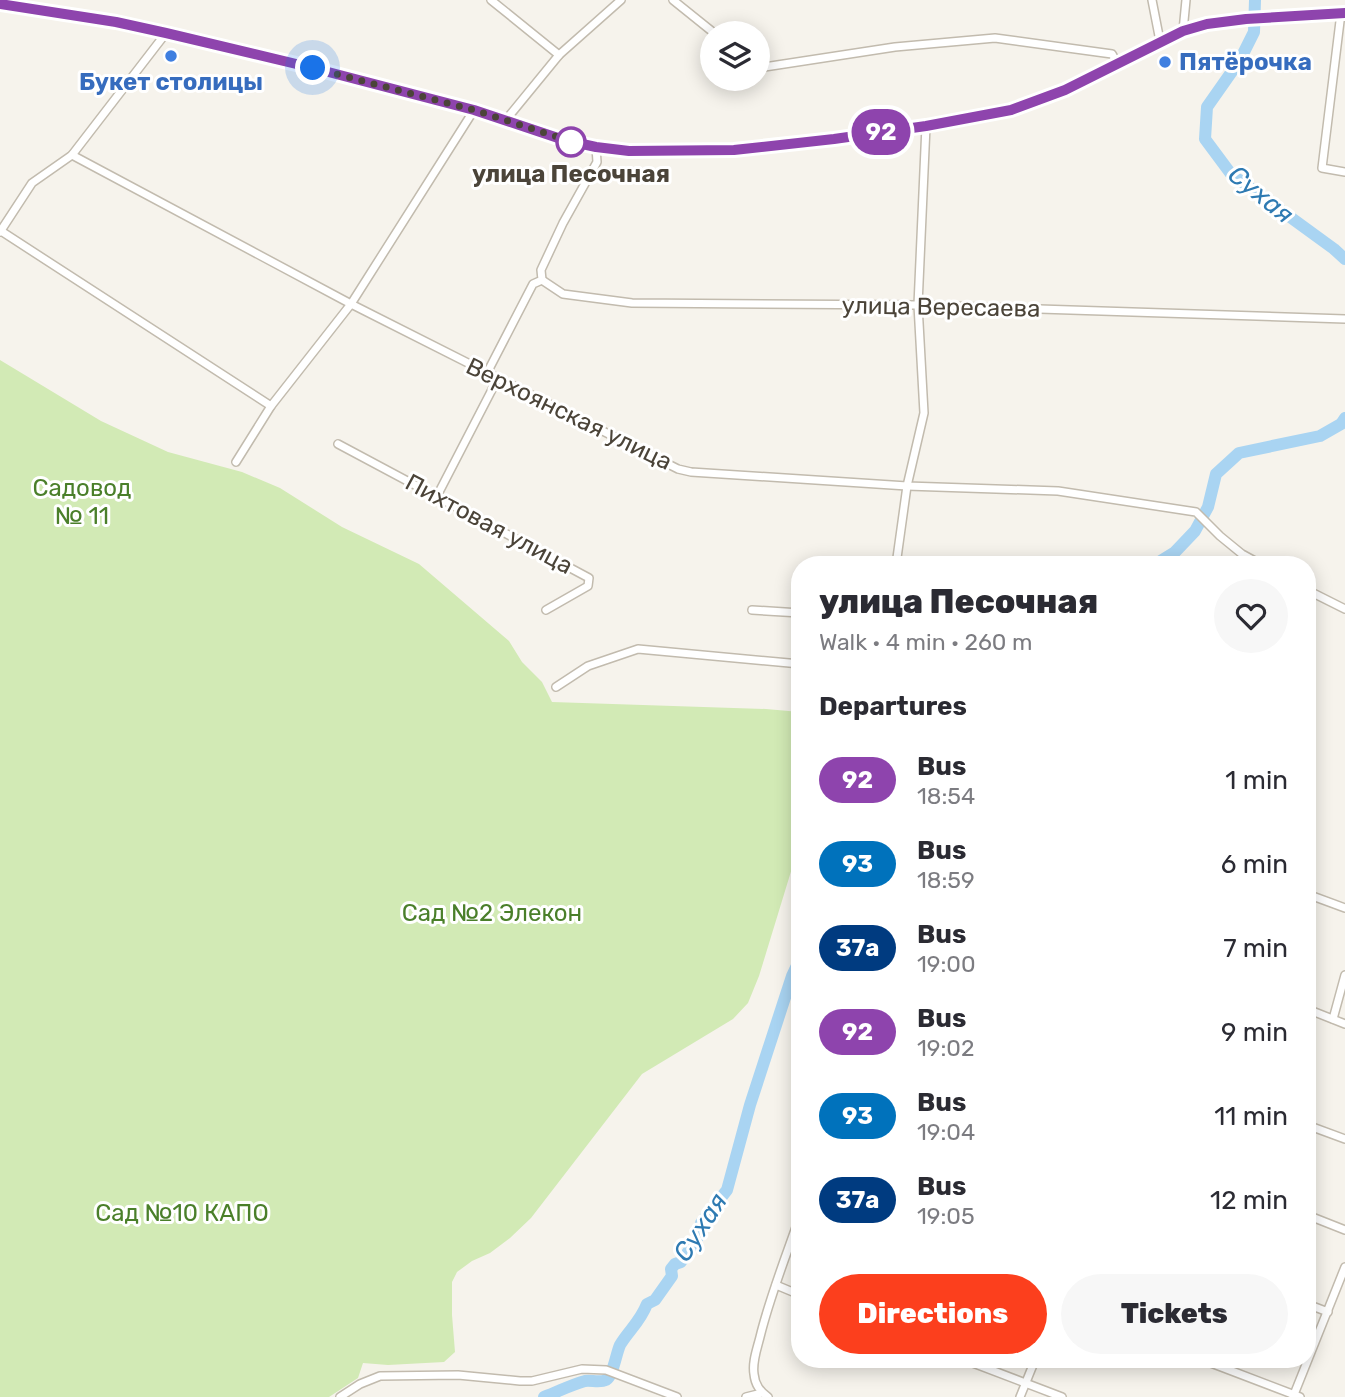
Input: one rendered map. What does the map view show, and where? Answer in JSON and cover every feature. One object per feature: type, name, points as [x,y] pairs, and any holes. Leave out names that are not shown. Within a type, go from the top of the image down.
[{"type":"main road","points":[[0,5],[116,22],[166,33],[474,110],[554,138],[629,151],[731,150],[834,139],[1011,110],[1065,90],[1183,31],[1207,24],[1246,19],[1343,13]]},
{"type":"street","points":[[491,0],[559,55]]},
{"type":"street","points":[[505,121],[559,55],[621,0]]},
{"type":"street","points":[[673,0],[700,22]]},
{"type":"street","points":[[1152,0],[1160,41]]},
{"type":"street","points":[[1183,31],[1185,0]]},
{"type":"street","points":[[1343,13],[1322,168],[1345,172]]},
{"type":"street","points":[[166,33],[72,155],[32,183],[0,231],[271,406]]},
{"type":"street","points":[[770,66],[895,47],[995,38],[1112,54],[1117,62]]},
{"type":"street","points":[[236,462],[271,406],[351,304],[474,110]]},
{"type":"street","points":[[897,556],[907,486],[923,413],[918,305],[926,126]]},
{"type":"street","points":[[487,373],[533,284],[542,280],[541,270],[563,223],[597,162],[596,147]]},
{"type":"street","name":"Верхоянская улица","points":[[72,155],[351,304],[678,469],[907,486],[1058,491],[1196,512],[1246,556]]},
{"type":"street","name":"улица Вересаева","points":[[542,280],[563,294],[632,303],[918,305],[1345,319]]},
{"type":"street","points":[[437,496],[498,379]]},
{"type":"street","name":"Пихтовая улица","points":[[338,444],[589,578],[587,586],[546,610]]},
{"type":"street","points":[[1316,594],[1345,609]]},
{"type":"street","points":[[752,610],[791,612]]},
{"type":"street","points":[[556,687],[587,666],[638,649],[791,663]]},
{"type":"street","points":[[1316,897],[1345,908]]},
{"type":"street","points":[[1333,1018],[1345,975]]},
{"type":"street","points":[[1316,1012],[1345,1024]]},
{"type":"street","points":[[1316,1128],[1345,1139]]},
{"type":"street","points":[[1316,1219],[1345,1230]]},
{"type":"street","points":[[765,1395],[757,1385],[754,1361],[775,1285],[791,1241]]},
{"type":"street","points":[[1316,1344],[1345,1267]]},
{"type":"street","points":[[775,1285],[791,1291]]},
{"type":"street","points":[[1316,1307],[1328,1312]]},
{"type":"street","points":[[985,1368],[1062,1397]]},
{"type":"street","points":[[1020,1397],[1032,1368]]},
{"type":"street","points":[[1224,1368],[1296,1396],[1307,1368]]},
{"type":"street","points":[[340,1397],[360,1384],[380,1376],[458,1376],[532,1381],[582,1370],[607,1370],[677,1397]]},
{"type":"street","points":[[746,1397],[765,1395]]},
{"type":"green space","points":[[0,360],[101,421],[168,452],[242,472],[280,488],[342,527],[419,564],[509,641],[522,662],[542,682],[552,702],[791,711],[791,871],[748,1003],[733,1019],[642,1074],[531,1218],[490,1253],[457,1272],[452,1282],[455,1352],[444,1362],[388,1365],[363,1363],[358,1378],[329,1397],[0,1397]]},
{"type":"waterway","name":"Сухая","points":[[1255,0],[1254,32],[1240,60],[1207,107],[1205,139],[1231,174],[1345,259]]},
{"type":"waterway","name":"Сухая","points":[[1169,556],[1195,531],[1208,507],[1216,474],[1239,453],[1320,436],[1341,424],[1345,418]]},
{"type":"waterway","name":"Сухая","points":[[544,1397],[580,1383],[604,1381],[608,1378],[620,1345],[647,1304],[655,1300],[672,1276],[671,1269],[681,1262],[700,1234],[701,1223],[727,1190],[750,1105],[791,979]]},
{"type":"bus line","name":"92","points":[[0,4],[116,22],[209,43],[474,110],[564,140],[629,151],[734,150],[926,126],[1011,110],[1065,90],[1160,41],[1207,24],[1345,13]]},
{"type":"place","name":"Букет столицы","points":[[171,56]]},
{"type":"place","name":"Пятёрочка","points":[[1165,62]]},
{"type":"place","name":"улица Песочная","points":[[571,142]]},
{"type":"route","points":[[313,68],[474,110],[571,142]]},
{"type":"park label","name":"Садовод № 11","points":[[82,502]]},
{"type":"park label","name":"Сад №2 Элекон","points":[[492,913]]},
{"type":"park label","name":"Сад №10 КАПО","points":[[182,1213]]}]
